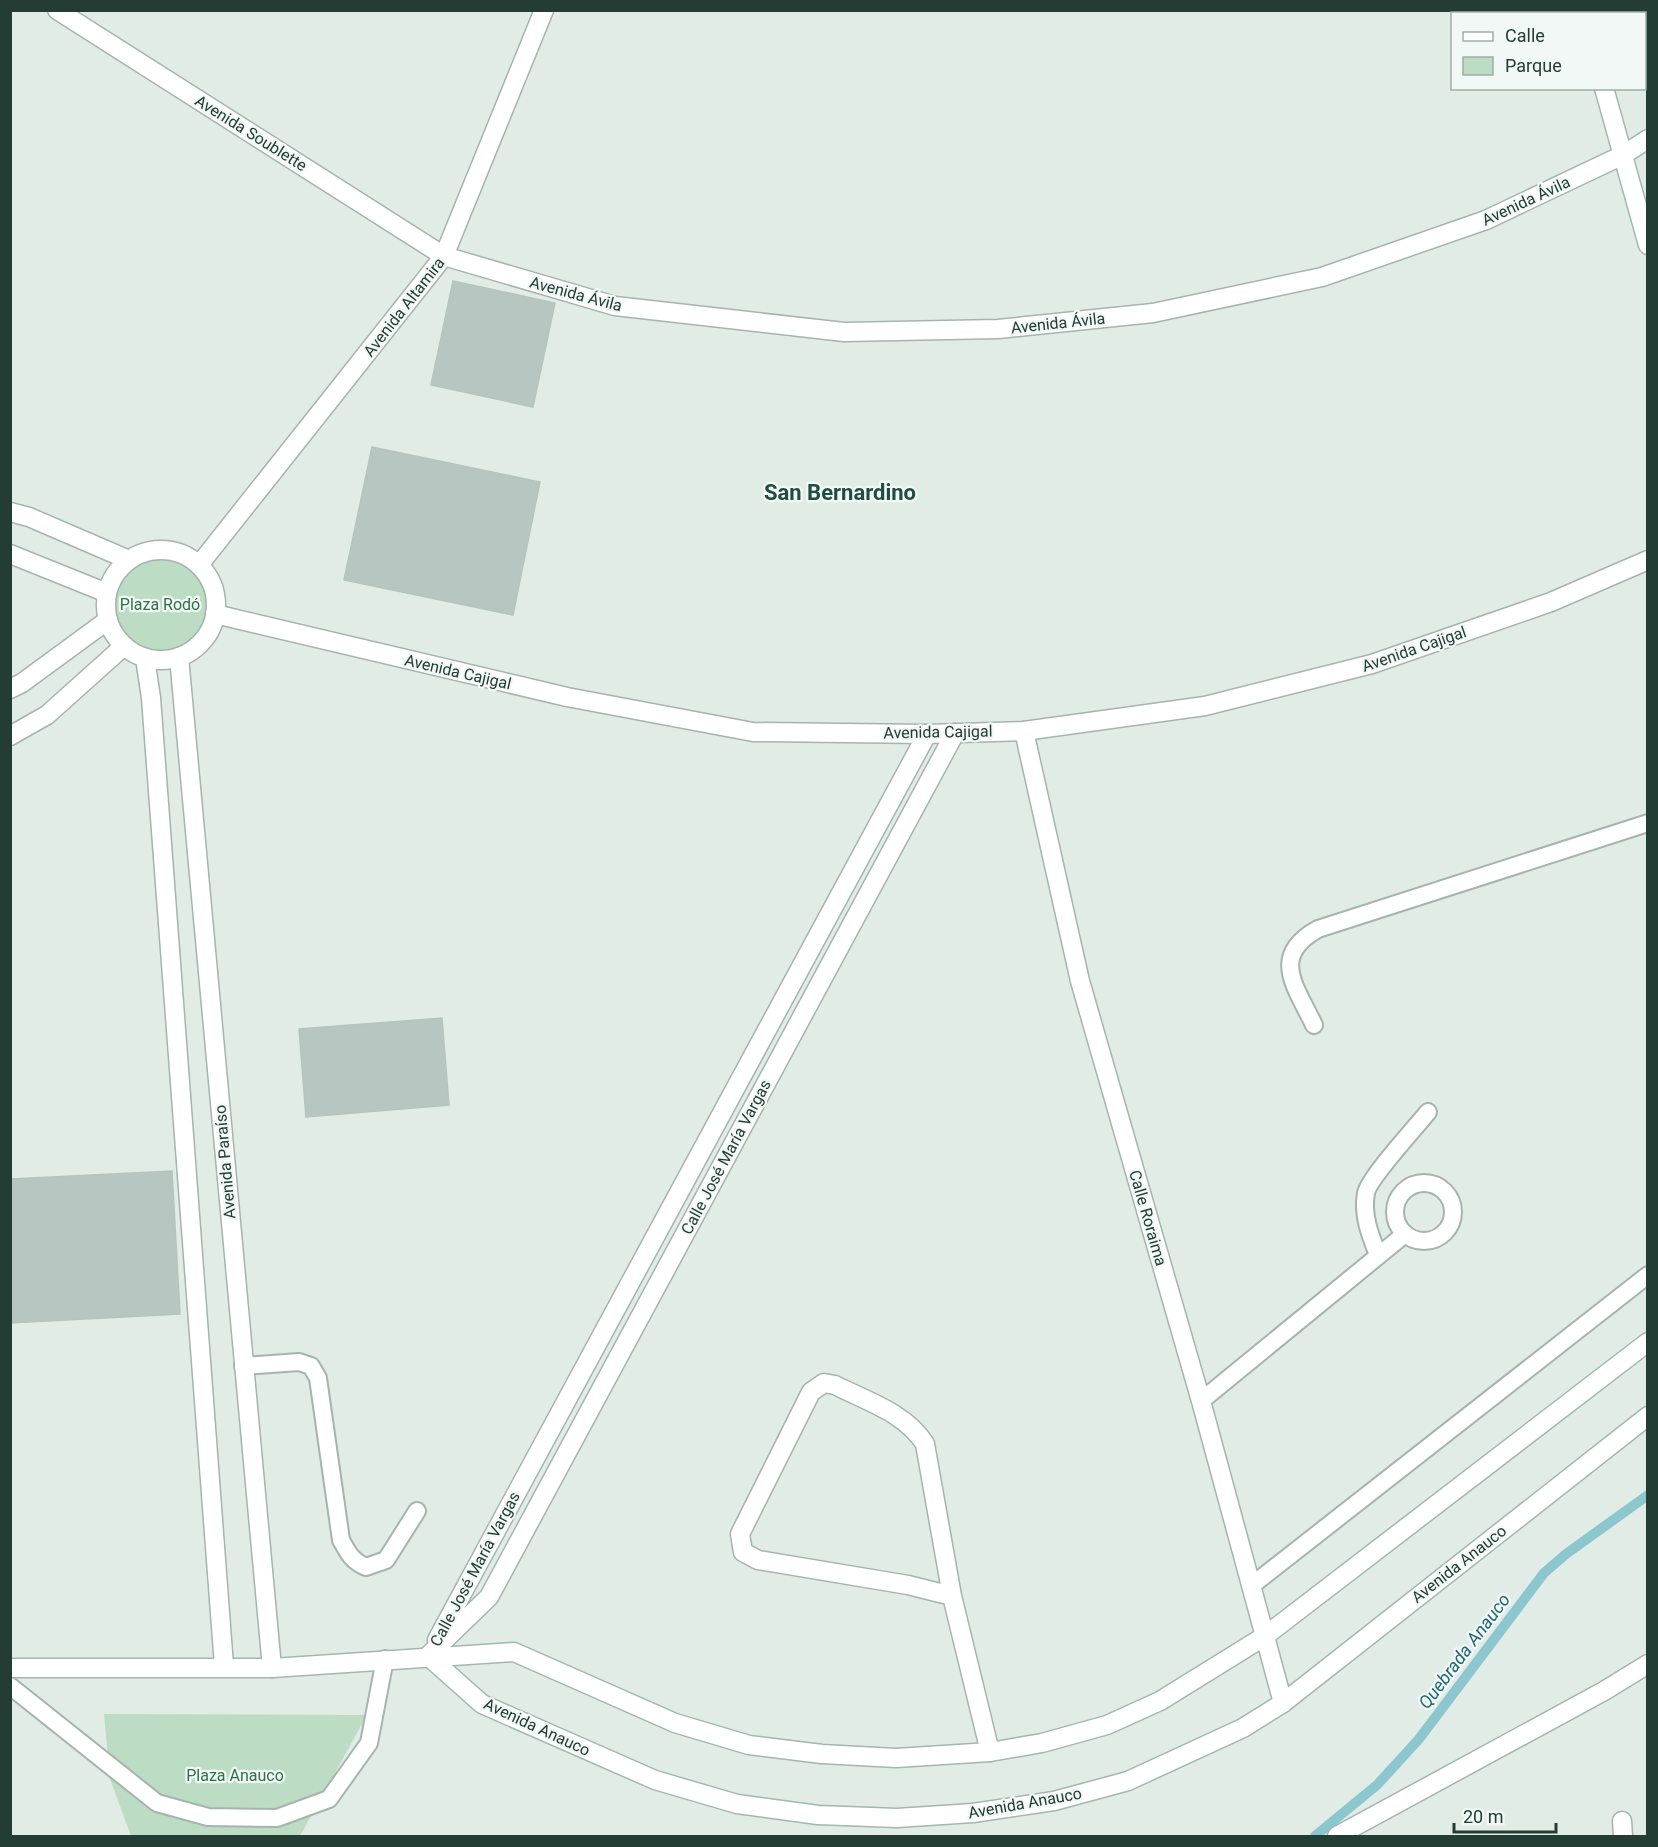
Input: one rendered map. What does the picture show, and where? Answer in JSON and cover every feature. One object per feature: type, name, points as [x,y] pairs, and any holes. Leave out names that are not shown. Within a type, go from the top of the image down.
[{"type":"street","name":"Avenida Soublette","points":[[57,10],[444,256]]},
{"type":"street","name":"Avenida Altamira","points":[[199,565],[444,256],[544,10]]},
{"type":"street","points":[[1605,90],[1647,244]]},
{"type":"street","name":"Avenida Ávila","points":[[444,256],[615,306],[844,332],[998,329],[1153,313],[1322,277],[1486,220],[1623,155],[1647,139]]},
{"type":"street","points":[[10,512],[29,517],[129,560]]},
{"type":"street","points":[[160,550],[185,555],[199,565],[214,593],[216,603],[215,615],[202,641],[192,651],[168,660],[145,658],[123,646],[108,620],[107,593],[111,580],[129,560],[144,553],[160,550]]},
{"type":"street","points":[[10,554],[107,593]]},
{"type":"street","name":"Avenida Cajigal","points":[[215,615],[567,697],[753,732],[927,734],[1024,731],[1205,706],[1372,664],[1551,602],[1647,560]]},
{"type":"street","points":[[10,689],[22,683],[108,620]]},
{"type":"street","points":[[10,736],[47,715],[123,646]]},
{"type":"street","name":"Avenida Paraíso","points":[[179,657],[272,1668]]},
{"type":"street","points":[[145,658],[151,698],[224,1666]]},
{"type":"street","name":"Calle Roraima","points":[[1024,731],[1080,981],[1201,1401],[1283,1703]]},
{"type":"street","name":"Calle José María Vargas","points":[[428,1656],[489,1597],[955,733]]},
{"type":"street","name":"Calle José María Vargas","points":[[428,1656],[927,734]]},
{"type":"street","points":[[683,1184],[705,1195]]},
{"type":"street","points":[[10,1668],[224,1666],[272,1668],[514,1652],[675,1723],[749,1745],[822,1754],[896,1758],[990,1752],[1042,1743],[1107,1725],[1160,1701],[1265,1636],[1647,1342]]},
{"type":"street","points":[[952,1596],[908,1585],[758,1560],[743,1552],[740,1534],[811,1392],[824,1383],[835,1385],[905,1421],[918,1432],[925,1444],[952,1596],[990,1752]]},
{"type":"street","name":"Avenida Anauco","points":[[428,1656],[482,1704],[654,1780],[737,1804],[818,1815],[897,1818],[973,1813],[1054,1802],[1128,1781],[1243,1728],[1283,1703],[1647,1416]]},
{"type":"street","points":[[1337,1836],[1604,1691],[1647,1664]]},
{"type":"lane","points":[[1314,1025],[1291,974],[1290,958],[1295,946],[1305,936],[1318,929],[1647,823]]},
{"type":"lane","points":[[1378,1255],[1369,1231],[1366,1191],[1428,1112]]},
{"type":"lane","points":[[1201,1401],[1405,1234]]},
{"type":"lane","points":[[1251,1586],[1647,1275]]},
{"type":"lane","points":[[243,1366],[299,1362],[311,1366],[318,1378],[341,1540],[357,1563],[366,1567],[386,1560],[417,1511]]},
{"type":"lane","points":[[10,1686],[157,1803],[208,1817],[277,1818],[329,1799],[369,1743],[385,1659]]},
{"type":"green space","name":"Plaza Rodó","points":[[160,556],[178,560],[194,570],[204,586],[208,604],[204,622],[194,638],[178,648],[160,652],[142,648],[126,638],[116,622],[112,604],[116,586],[126,570],[142,560]]},
{"type":"green space","name":"Plaza Anauco","points":[[104,1714],[367,1715],[300,1836],[131,1836],[110,1779]]},
{"type":"building","points":[[453,281],[555,303],[533,407],[431,385]]},
{"type":"building","points":[[372,447],[540,482],[513,615],[344,580]]},
{"type":"building","points":[[442,1018],[449,1105],[306,1117],[299,1029]]},
{"type":"building","points":[[172,1171],[180,1314],[10,1323],[10,1179]]},
{"type":"waterway","name":"Quebrada Anauco","points":[[1315,1836],[1377,1785],[1419,1739],[1544,1573],[1566,1554],[1648,1495]]},
{"type":"district","name":"San Bernardino","points":[[840,492]]}]
